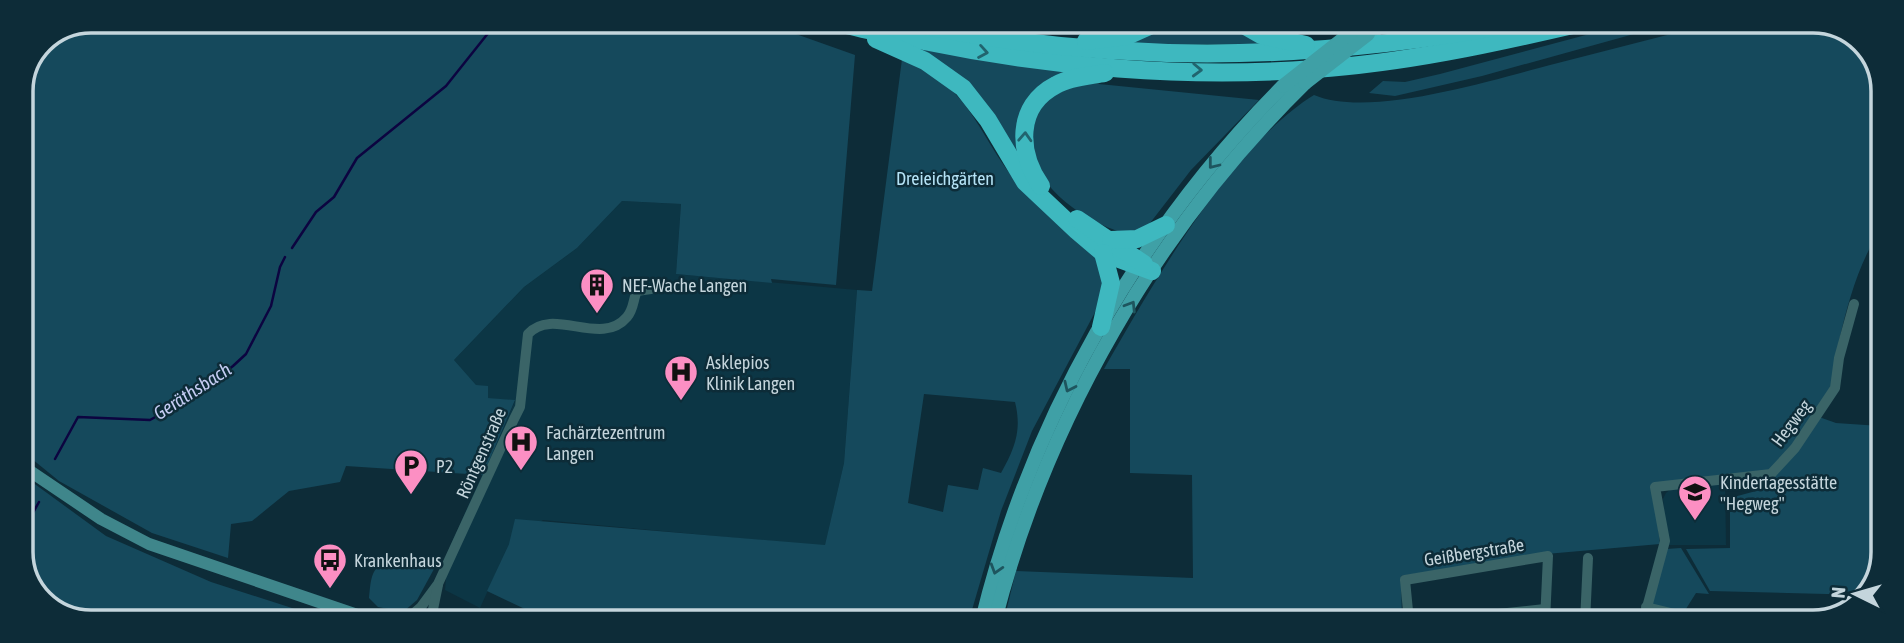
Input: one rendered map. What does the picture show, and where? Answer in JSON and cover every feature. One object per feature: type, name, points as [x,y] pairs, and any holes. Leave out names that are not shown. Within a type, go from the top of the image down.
[{"type":"highway","points":[[864,33],[941,71],[970,96],[1025,182],[1107,246],[1144,266]]},
{"type":"highway","points":[[891,33],[994,54],[1129,68],[1314,69],[1437,54],[1535,33]]},
{"type":"highway","points":[[970,33],[1040,45],[1182,55],[1344,50],[1463,33]]},
{"type":"highway","points":[[1040,45],[1127,36],[1134,33]]},
{"type":"highway","points":[[1261,33],[1271,38],[1344,50]]},
{"type":"highway","points":[[1101,327],[1111,283],[1107,246],[1041,186],[1025,154],[1023,132],[1038,97],[1058,84],[1129,68]]},
{"type":"highway","points":[[1107,246],[1137,239],[1166,225]]},
{"type":"main road","points":[[998,610],[1022,533],[1053,454],[1085,383],[1166,225],[1257,112],[1308,63],[1350,33]]},
{"type":"main road","points":[[985,610],[1027,482],[1073,379],[1101,327],[1144,266],[1276,112],[1328,64],[1372,33]]},
{"type":"main road","points":[[33,473],[101,519],[149,544],[342,610]]},
{"type":"street","name":"Röntgenstraße","points":[[417,610],[438,584],[520,407],[525,342],[532,330],[543,324],[608,330],[627,317],[637,291],[650,289]]},
{"type":"street","name":"Hegweg","points":[[1645,610],[1665,541],[1656,487],[1771,474],[1794,448],[1835,388],[1842,347],[1854,304]]},
{"type":"street","name":"Geißbergstraße","points":[[1408,610],[1405,580],[1548,556],[1545,609]]},
{"type":"street","points":[[1586,610],[1588,558]]},
{"type":"street","name":"Röntgenstraße","points":[[434,610],[438,584]]},
{"type":"street","name":"Röntgenstraße","points":[[422,610],[424,604]]},
{"type":"street","points":[[1646,607],[1658,610]]},
{"type":"street","points":[[1535,610],[1545,609]]},
{"type":"shaded area","name":"Asklepios Klinik Langen","points":[[622,201],[681,204],[676,274],[857,290],[844,463],[825,546],[543,520],[509,544],[480,608],[445,590],[448,551],[515,401],[487,398],[454,360],[524,287],[577,248]]},
{"type":"shaded area","name":"Kindertagesstätte \"Hegweg\"","points":[[1725,483],[1726,545],[1667,545],[1663,499],[1666,493],[1672,488]]},
{"type":"green space","points":[[91,33],[793,33],[855,55],[836,285],[771,279],[772,283],[676,274],[681,204],[622,201],[577,248],[524,287],[454,360],[476,385],[488,386],[488,398],[515,400],[483,475],[346,466],[340,482],[289,491],[252,521],[231,524],[228,558],[152,533],[59,481],[33,460],[33,91],[34,80],[43,59],[59,43],[80,34]]},
{"type":"green space","points":[[1144,33],[1255,33],[1276,44],[1122,44]]},
{"type":"green space","points":[[1593,33],[1637,33],[1482,76],[1395,96],[1369,93],[1383,81],[1405,82]]},
{"type":"green space","points":[[1675,33],[1828,35],[1845,43],[1861,59],[1871,87],[1871,247],[1851,295],[1839,343],[1833,385],[1813,420],[1768,472],[1653,483],[1660,544],[1546,554],[1401,576],[1402,610],[1006,610],[1016,571],[1193,578],[1192,475],[1130,473],[1130,369],[1104,369],[1145,298],[1196,220],[1253,148],[1283,118],[1314,95],[1338,101],[1399,100],[1499,79]]},
{"type":"green space","points":[[913,48],[1076,73],[1038,91],[1023,162],[984,101],[969,85]]},
{"type":"green space","name":"Dreieichgärten","points":[[902,59],[945,84],[960,99],[1021,187],[1097,257],[1105,270],[1102,299],[1032,431],[1001,511],[972,610],[527,610],[487,591],[509,544],[515,519],[825,545],[844,463],[857,290],[872,291]],"holes":[[[924,394],[1015,402],[1016,439],[1001,473],[983,468],[978,490],[948,485],[943,512],[908,503]]]},
{"type":"green space","points":[[1089,83],[1259,100],[1191,170],[1147,227],[1133,235],[1114,230],[1076,210],[1058,196],[1034,161],[1031,141],[1034,120],[1043,104],[1061,89]]},
{"type":"green space","points":[[1819,417],[1836,423],[1871,425],[1871,552],[1869,567],[1854,593],[1710,591],[1686,549],[1730,548],[1730,498],[1756,491]]},
{"type":"green space","points":[[33,483],[106,536],[211,582],[298,610],[91,610],[65,604],[41,581],[34,563]]},
{"type":"green space","points":[[1681,548],[1709,594],[1696,593],[1685,610],[1649,604],[1666,549]]},
{"type":"green space","points":[[387,561],[429,565],[434,569],[417,600],[405,610],[393,610],[378,607],[369,598],[374,571]]},
{"type":"waterway","name":"Geräthsbach","points":[[292,248],[316,212],[334,197],[357,158],[446,86],[488,33]]},
{"type":"waterway","name":"Geräthsbach","points":[[55,459],[78,417],[150,420],[198,393],[233,366],[246,354],[271,306],[285,257]]},
{"type":"waterway","name":"Geräthsbach","points":[[33,513],[39,502]]},
{"type":"place","name":"NEF-Wache Langen","points":[[597,315]]},
{"type":"place","name":"Asklepios Klinik Langen","points":[[681,402]]},
{"type":"place","name":"Fachärztezentrum Langen","points":[[521,472]]},
{"type":"place","name":"P2","points":[[411,496]]},
{"type":"place","name":"Kindertagesstätte \"Hegweg\"","points":[[1695,522]]},
{"type":"place","name":"Krankenhaus","points":[[330,590]]}]
